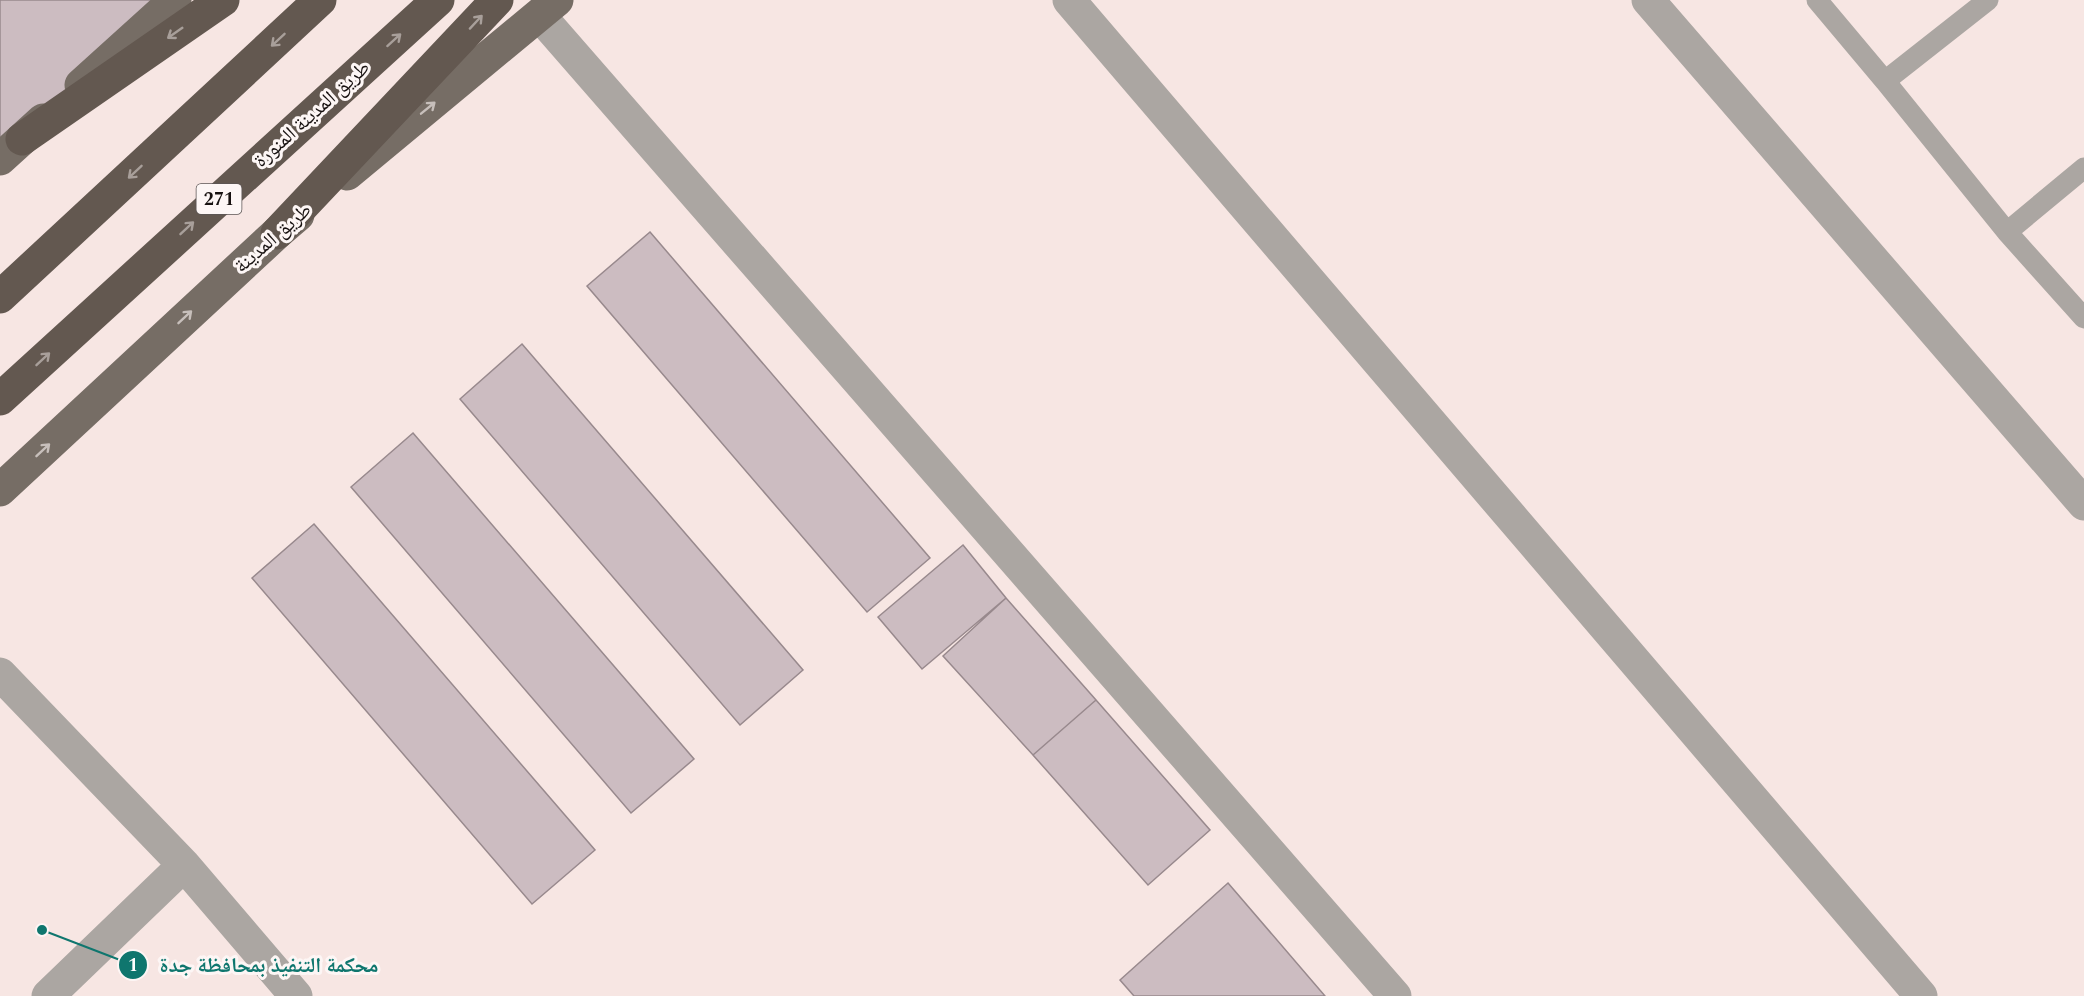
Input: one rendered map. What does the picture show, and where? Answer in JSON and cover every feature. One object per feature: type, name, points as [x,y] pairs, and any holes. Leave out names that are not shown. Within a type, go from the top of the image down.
[{"type":"highway","points":[[11,149],[223,0]]},
{"type":"highway","points":[[0,297],[320,0]]},
{"type":"highway","name":"طريق المدينة المنورة","points":[[0,399],[438,0]]},
{"type":"highway","points":[[277,232],[497,0]]},
{"type":"main road","points":[[11,149],[176,0]]},
{"type":"main road","name":"طريق المدينة","points":[[0,490],[277,232],[548,8]]},
{"type":"street","points":[[1069,0],[1921,996]]},
{"type":"street","points":[[1648,0],[2084,504]]},
{"type":"street","points":[[548,8],[1395,996]]},
{"type":"street","points":[[0,674],[184,866],[296,996]]},
{"type":"street","points":[[48,996],[184,866]]},
{"type":"lane","points":[[1817,0],[2007,232],[2084,318]]},
{"type":"lane","points":[[1885,81],[1988,0]]},
{"type":"lane","points":[[2007,232],[2084,168]]},
{"type":"building","points":[[0,0],[170,0],[0,155]]},
{"type":"building","points":[[650,232],[930,558],[867,612],[587,286]]},
{"type":"building","points":[[522,344],[803,670],[740,725],[460,399]]},
{"type":"building","points":[[413,433],[694,759],[631,813],[351,487]]},
{"type":"building","points":[[314,524],[595,850],[532,904],[252,578]]},
{"type":"building","points":[[963,545],[1006,598],[922,669],[878,617]]},
{"type":"building","points":[[1006,598],[1096,700],[1033,755],[943,656]]},
{"type":"building","points":[[1096,700],[1210,830],[1148,885],[1033,755]]},
{"type":"building","points":[[1228,883],[1325,996],[1134,996],[1120,980]]},
{"type":"place","name":"محكمة التنفيذ بمحافظة جدة","points":[[42,930]]}]
